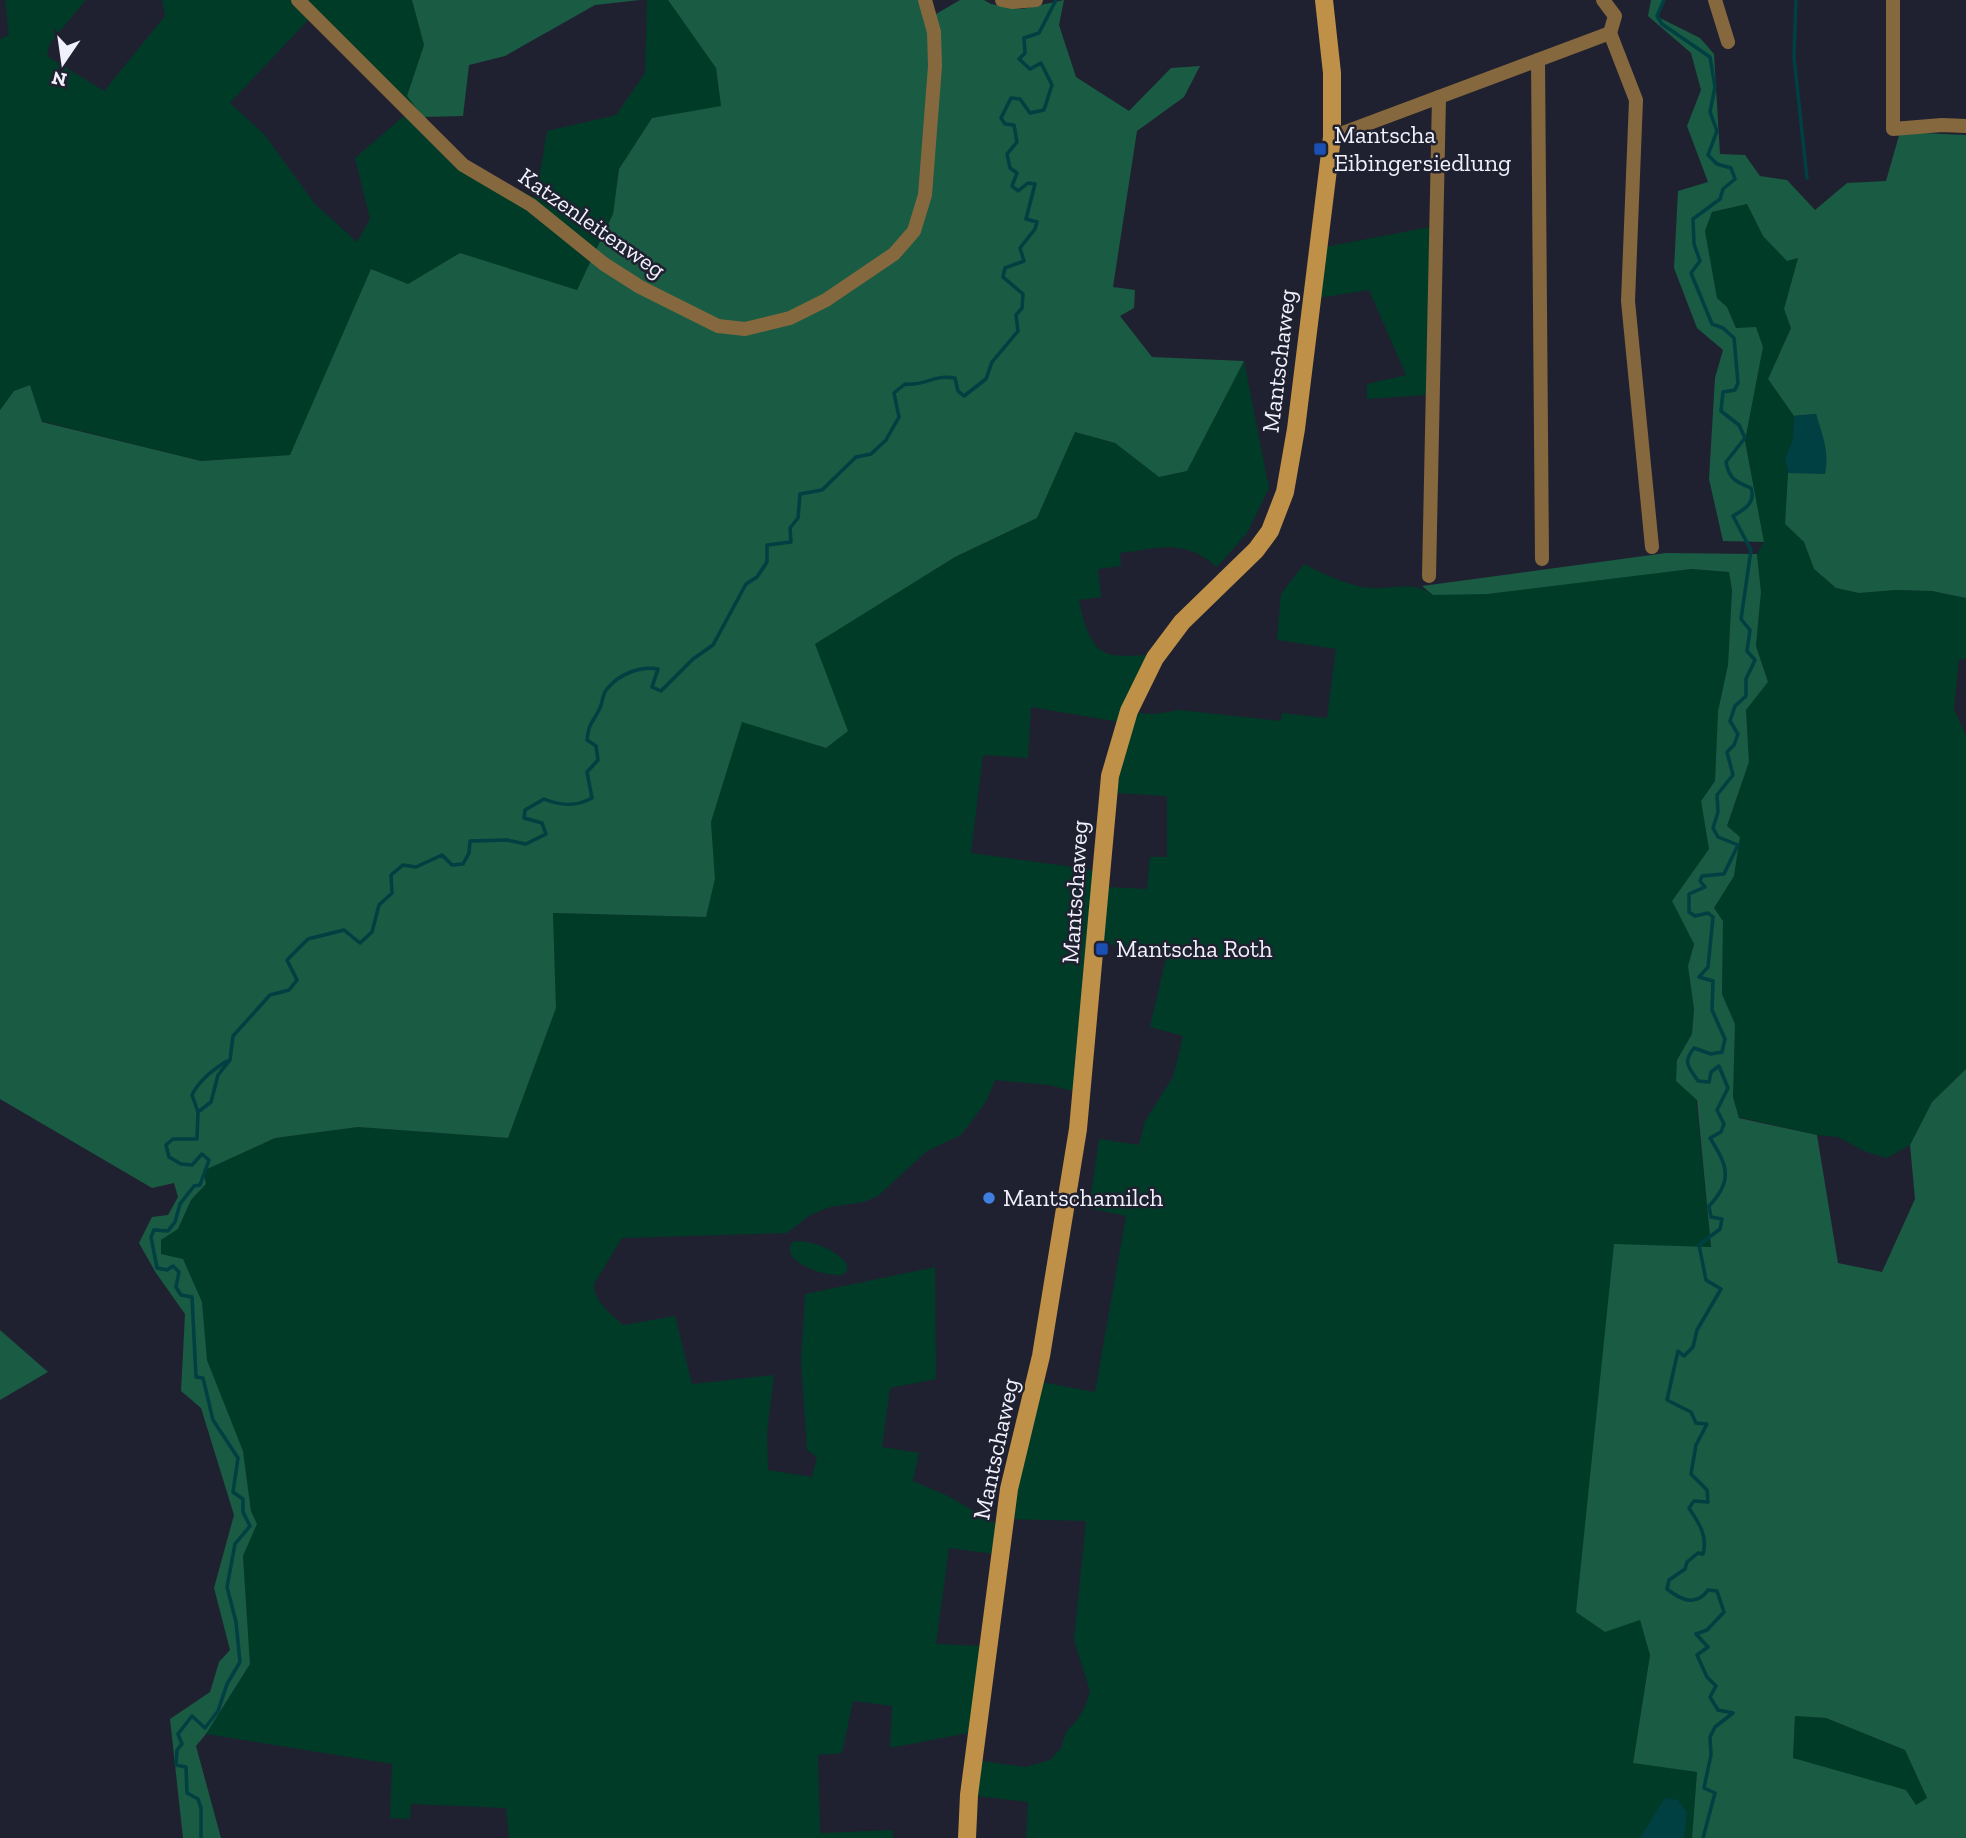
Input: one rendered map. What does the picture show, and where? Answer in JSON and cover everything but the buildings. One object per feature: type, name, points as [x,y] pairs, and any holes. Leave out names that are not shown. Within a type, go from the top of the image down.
[{"type":"street","name":"Katzenleitenweg","points":[[298,0],[463,165],[531,205],[604,264],[640,287],[718,326],[745,329],[790,318],[826,300],[894,254],[914,231],[925,195],[935,66],[934,32],[925,0]]},
{"type":"street","points":[[1002,0],[1036,0]]},
{"type":"street","name":"Mantschaweg","points":[[967,1838],[969,1795],[1009,1489],[1041,1356],[1078,1129],[1110,776],[1129,711],[1155,658],[1182,622],[1256,550],[1270,531],[1285,492],[1296,429],[1332,137],[1332,72],[1324,0]]},
{"type":"street","points":[[1603,0],[1615,16],[1610,33],[1636,100],[1628,301],[1652,547]]},
{"type":"street","points":[[1715,0],[1728,42]]},
{"type":"street","points":[[1894,0],[1894,129],[1966,126]]},
{"type":"street","points":[[1332,137],[1610,33]]},
{"type":"street","points":[[1538,60],[1542,559]]},
{"type":"street","points":[[1429,576],[1438,97]]},
{"type":"shaded area","points":[[5,0],[86,0],[50,43],[47,56],[104,91],[165,16],[162,0],[412,0],[424,45],[407,96],[446,145],[480,171],[536,198],[547,131],[616,115],[645,73],[647,0],[668,0],[716,68],[721,107],[652,118],[619,169],[613,214],[577,290],[460,254],[408,284],[371,270],[291,455],[201,461],[41,421],[30,385],[14,391],[0,410],[0,39],[9,35]],"holes":[[[309,19],[405,115],[355,158],[370,219],[357,242],[315,204],[264,134],[230,103]]]},
{"type":"shaded area","points":[[412,0],[640,0],[595,5],[505,56],[469,65],[463,116],[423,117],[407,96],[424,45]]},
{"type":"shaded area","points":[[668,0],[920,0],[924,21],[960,0],[984,0],[991,4],[1022,9],[1064,0],[1059,25],[1076,77],[1129,111],[1171,68],[1200,66],[1184,97],[1137,131],[1113,287],[1135,290],[1134,308],[1120,316],[1152,357],[1244,361],[1187,471],[1159,477],[1115,443],[1075,432],[1037,518],[955,557],[815,644],[848,731],[826,748],[742,722],[711,822],[715,879],[706,917],[553,913],[556,1008],[508,1138],[358,1127],[275,1138],[203,1171],[206,1184],[191,1200],[178,1229],[161,1240],[161,1254],[183,1259],[202,1302],[207,1360],[243,1451],[251,1511],[257,1524],[243,1556],[250,1664],[196,1746],[221,1838],[183,1838],[170,1719],[210,1692],[219,1662],[230,1650],[214,1588],[234,1515],[201,1408],[181,1391],[185,1314],[139,1243],[152,1217],[168,1215],[178,1197],[174,1183],[152,1188],[0,1099],[0,410],[14,391],[30,385],[42,422],[201,461],[290,455],[371,269],[408,284],[460,253],[577,290],[613,214],[619,169],[652,118],[721,106],[716,68]]},
{"type":"shaded area","points":[[1651,0],[1663,0],[1658,17],[1700,38],[1714,54],[1720,154],[1745,155],[1760,176],[1787,180],[1815,210],[1847,183],[1886,181],[1900,132],[1966,135],[1966,598],[1932,591],[1859,593],[1836,588],[1814,569],[1804,542],[1785,524],[1788,473],[1825,473],[1816,414],[1794,416],[1768,379],[1791,328],[1784,309],[1798,258],[1787,261],[1763,236],[1747,204],[1712,212],[1705,231],[1717,298],[1727,307],[1736,328],[1756,327],[1763,347],[1745,441],[1764,542],[1723,541],[1709,479],[1715,378],[1723,350],[1697,328],[1674,268],[1678,191],[1708,182],[1687,126],[1701,90],[1691,53],[1648,16]]},
{"type":"shaded area","points":[[1747,204],[1763,236],[1798,258],[1784,309],[1791,327],[1768,379],[1794,416],[1793,439],[1785,458],[1788,473],[1785,524],[1804,542],[1814,569],[1836,588],[1859,593],[1932,591],[1966,598],[1966,659],[1959,659],[1954,709],[1966,736],[1966,1069],[1932,1102],[1910,1145],[1887,1158],[1866,1152],[1838,1137],[1817,1135],[1739,1117],[1733,1097],[1735,1024],[1722,994],[1723,921],[1714,908],[1734,876],[1740,837],[1727,827],[1749,762],[1746,710],[1768,682],[1756,646],[1761,592],[1757,554],[1764,542],[1745,441],[1763,347],[1736,328],[1727,307],[1717,298],[1705,231],[1712,212]]},
{"type":"shaded area","points":[[1430,227],[1426,395],[1367,399],[1367,384],[1406,375],[1369,290],[1318,298],[1325,247]]},
{"type":"shaded area","points":[[1244,361],[1269,488],[1247,533],[1217,567],[1194,552],[1171,547],[1120,553],[1121,566],[1098,569],[1101,597],[1079,600],[1091,638],[1100,650],[1111,655],[1150,655],[1119,722],[1031,707],[1028,758],[983,755],[971,853],[1088,869],[1095,874],[1076,1092],[1049,1085],[995,1080],[986,1102],[961,1135],[927,1151],[878,1196],[864,1202],[830,1207],[810,1215],[787,1233],[622,1238],[594,1284],[600,1302],[623,1325],[675,1316],[692,1384],[774,1375],[767,1433],[768,1470],[812,1477],[817,1457],[807,1450],[801,1359],[805,1294],[935,1267],[936,1379],[890,1388],[882,1447],[919,1453],[913,1481],[948,1496],[998,1525],[995,1554],[949,1548],[936,1644],[984,1646],[973,1732],[890,1748],[892,1706],[853,1701],[842,1753],[818,1755],[820,1833],[893,1830],[893,1838],[509,1838],[506,1808],[411,1804],[410,1819],[390,1818],[392,1764],[206,1734],[250,1664],[243,1556],[257,1524],[251,1511],[243,1451],[207,1360],[202,1302],[161,1254],[161,1240],[178,1229],[191,1200],[206,1184],[203,1171],[275,1138],[358,1127],[508,1138],[556,1008],[553,913],[705,917],[715,879],[711,822],[742,721],[825,748],[814,644],[955,557],[1037,518],[1075,432],[1115,443],[1159,477],[1187,471]]},
{"type":"shaded area","points":[[1816,414],[1826,451],[1825,474],[1788,473],[1785,458],[1793,439],[1794,416]]},
{"type":"shaded area","points":[[1666,553],[1757,554],[1761,592],[1756,646],[1768,682],[1746,710],[1749,762],[1727,826],[1740,837],[1734,876],[1714,908],[1723,921],[1722,994],[1735,1024],[1733,1097],[1739,1118],[1817,1135],[1838,1263],[1882,1272],[1915,1199],[1910,1145],[1932,1102],[1966,1069],[1966,1838],[1692,1838],[1697,1772],[1633,1763],[1650,1655],[1640,1620],[1605,1632],[1576,1612],[1614,1244],[1711,1247],[1697,1100],[1676,1081],[1677,1060],[1692,1034],[1694,1009],[1688,966],[1694,944],[1672,901],[1709,849],[1701,801],[1715,781],[1718,711],[1728,665],[1732,590],[1729,572],[1691,569],[1487,594],[1433,595],[1422,586]],"holes":[[[1795,1716],[1826,1718],[1905,1750],[1927,1798],[1916,1805],[1906,1790],[1793,1758]]]},
{"type":"shaded area","points":[[1304,564],[1355,585],[1373,588],[1412,587],[1433,595],[1691,569],[1729,572],[1732,590],[1728,665],[1718,711],[1715,781],[1701,801],[1709,849],[1672,901],[1694,944],[1688,966],[1694,1009],[1692,1034],[1677,1060],[1696,1100],[1711,1248],[1586,1523],[1576,1612],[1640,1619],[1650,1655],[1633,1762],[1697,1772],[1692,1838],[1026,1838],[1028,1802],[976,1796],[982,1761],[1025,1767],[1050,1760],[1061,1748],[1066,1732],[1078,1719],[1090,1691],[1074,1640],[1086,1521],[1011,1519],[1041,1382],[1095,1392],[1126,1216],[1089,1208],[1099,1139],[1139,1145],[1145,1121],[1173,1077],[1183,1036],[1150,1027],[1167,954],[1102,943],[1107,887],[1147,889],[1150,857],[1167,857],[1167,796],[1115,793],[1135,713],[1155,714],[1179,710],[1281,721],[1282,713],[1327,718],[1336,649],[1277,640],[1281,594]]},
{"type":"shaded area","points":[[792,1242],[819,1245],[831,1251],[847,1264],[847,1271],[842,1275],[826,1274],[798,1262],[790,1250]]},
{"type":"shaded area","points":[[0,1330],[48,1372],[0,1400]]},
{"type":"shaded area","points":[[1795,1716],[1826,1718],[1905,1750],[1927,1798],[1916,1805],[1793,1758]]},
{"type":"shaded area","points":[[1665,1798],[1678,1800],[1687,1812],[1684,1838],[1640,1838]]},
{"type":"waterway","points":[[201,1838],[201,1808],[198,1799],[187,1793],[186,1767],[176,1765],[177,1750],[182,1744],[178,1734],[192,1716],[205,1728],[218,1711],[227,1684],[240,1662],[236,1622],[227,1587],[235,1544],[250,1526],[243,1512],[243,1499],[233,1492],[238,1458],[213,1420],[203,1378],[196,1377],[192,1297],[181,1295],[176,1287],[179,1272],[173,1266],[167,1270],[157,1268],[151,1237],[154,1230],[168,1231],[175,1222],[180,1204],[194,1186],[200,1185],[209,1160],[202,1154],[192,1165],[181,1164],[169,1157],[166,1145],[173,1139],[197,1139],[198,1112],[211,1102],[218,1075],[230,1060],[233,1036],[270,995],[289,990],[297,980],[287,960],[308,939],[344,930],[360,943],[372,932],[379,905],[392,893],[391,875],[403,865],[416,867],[442,855],[452,865],[463,864],[469,853],[470,841],[507,840],[526,844],[546,834],[542,823],[524,818],[525,810],[544,799],[568,804],[592,798],[587,772],[598,760],[596,746],[587,740],[591,724],[607,689],[624,675],[651,668],[658,669],[652,687],[661,691],[693,659],[713,645],[746,584],[757,577],[767,562],[767,545],[791,542],[790,528],[798,518],[800,494],[822,490],[856,457],[871,454],[886,440],[899,417],[894,393],[905,384],[955,378],[958,391],[964,396],[986,379],[992,362],[1018,331],[1016,315],[1022,308],[1023,294],[1003,277],[1005,268],[1024,261],[1020,248],[1035,229],[1037,222],[1026,219],[1035,184],[1028,183],[1018,191],[1012,186],[1017,173],[1010,168],[1007,154],[1017,142],[1014,125],[1005,124],[1001,118],[1011,98],[1020,99],[1030,113],[1044,110],[1052,85],[1041,63],[1030,69],[1019,59],[1025,53],[1024,38],[1039,33],[1056,0]]},
{"type":"waterway","points":[[1664,0],[1657,16],[1662,24],[1710,57],[1715,87],[1710,112],[1717,131],[1708,155],[1717,164],[1731,168],[1735,179],[1723,189],[1720,199],[1693,219],[1694,244],[1700,261],[1691,273],[1712,324],[1723,328],[1734,338],[1738,383],[1735,390],[1723,392],[1721,411],[1739,425],[1745,438],[1726,462],[1731,476],[1751,488],[1752,493],[1751,502],[1733,516],[1751,550],[1741,619],[1750,630],[1747,651],[1755,660],[1746,679],[1746,696],[1735,706],[1730,721],[1738,734],[1734,745],[1727,752],[1733,775],[1717,795],[1718,812],[1713,828],[1718,837],[1738,845],[1724,874],[1702,876],[1700,881],[1705,887],[1689,894],[1689,912],[1695,916],[1708,913],[1713,917],[1708,967],[1699,977],[1713,981],[1712,1010],[1725,1039],[1722,1052],[1711,1054],[1694,1048],[1688,1058],[1690,1068],[1698,1081],[1709,1082],[1711,1072],[1719,1066],[1728,1088],[1717,1110],[1724,1124],[1721,1132],[1710,1138],[1721,1156],[1725,1180],[1709,1206],[1711,1217],[1722,1219],[1720,1229],[1699,1245],[1706,1280],[1721,1289],[1697,1330],[1693,1347],[1684,1356],[1678,1351],[1667,1400],[1691,1412],[1696,1423],[1707,1424],[1696,1445],[1691,1474],[1707,1490],[1708,1502],[1694,1501],[1689,1508],[1703,1535],[1703,1554],[1698,1553],[1687,1562],[1685,1569],[1669,1580],[1667,1589],[1688,1600],[1698,1599],[1708,1590],[1717,1591],[1724,1612],[1707,1630],[1696,1634],[1708,1647],[1697,1655],[1707,1677],[1716,1686],[1710,1697],[1718,1710],[1733,1713],[1715,1727],[1710,1737],[1711,1755],[1704,1788],[1715,1793],[1703,1838]]},
{"type":"waterway","points":[[1796,0],[1794,57],[1807,178]]},
{"type":"waterway","points":[[198,1112],[192,1095],[207,1075],[227,1061]]},
{"type":"place","name":"Mantscha Eibingersiedlung","points":[[1320,149]]},
{"type":"place","name":"Mantscha Roth","points":[[1102,949]]},
{"type":"place","name":"Mantschamilch","points":[[989,1198]]}]
